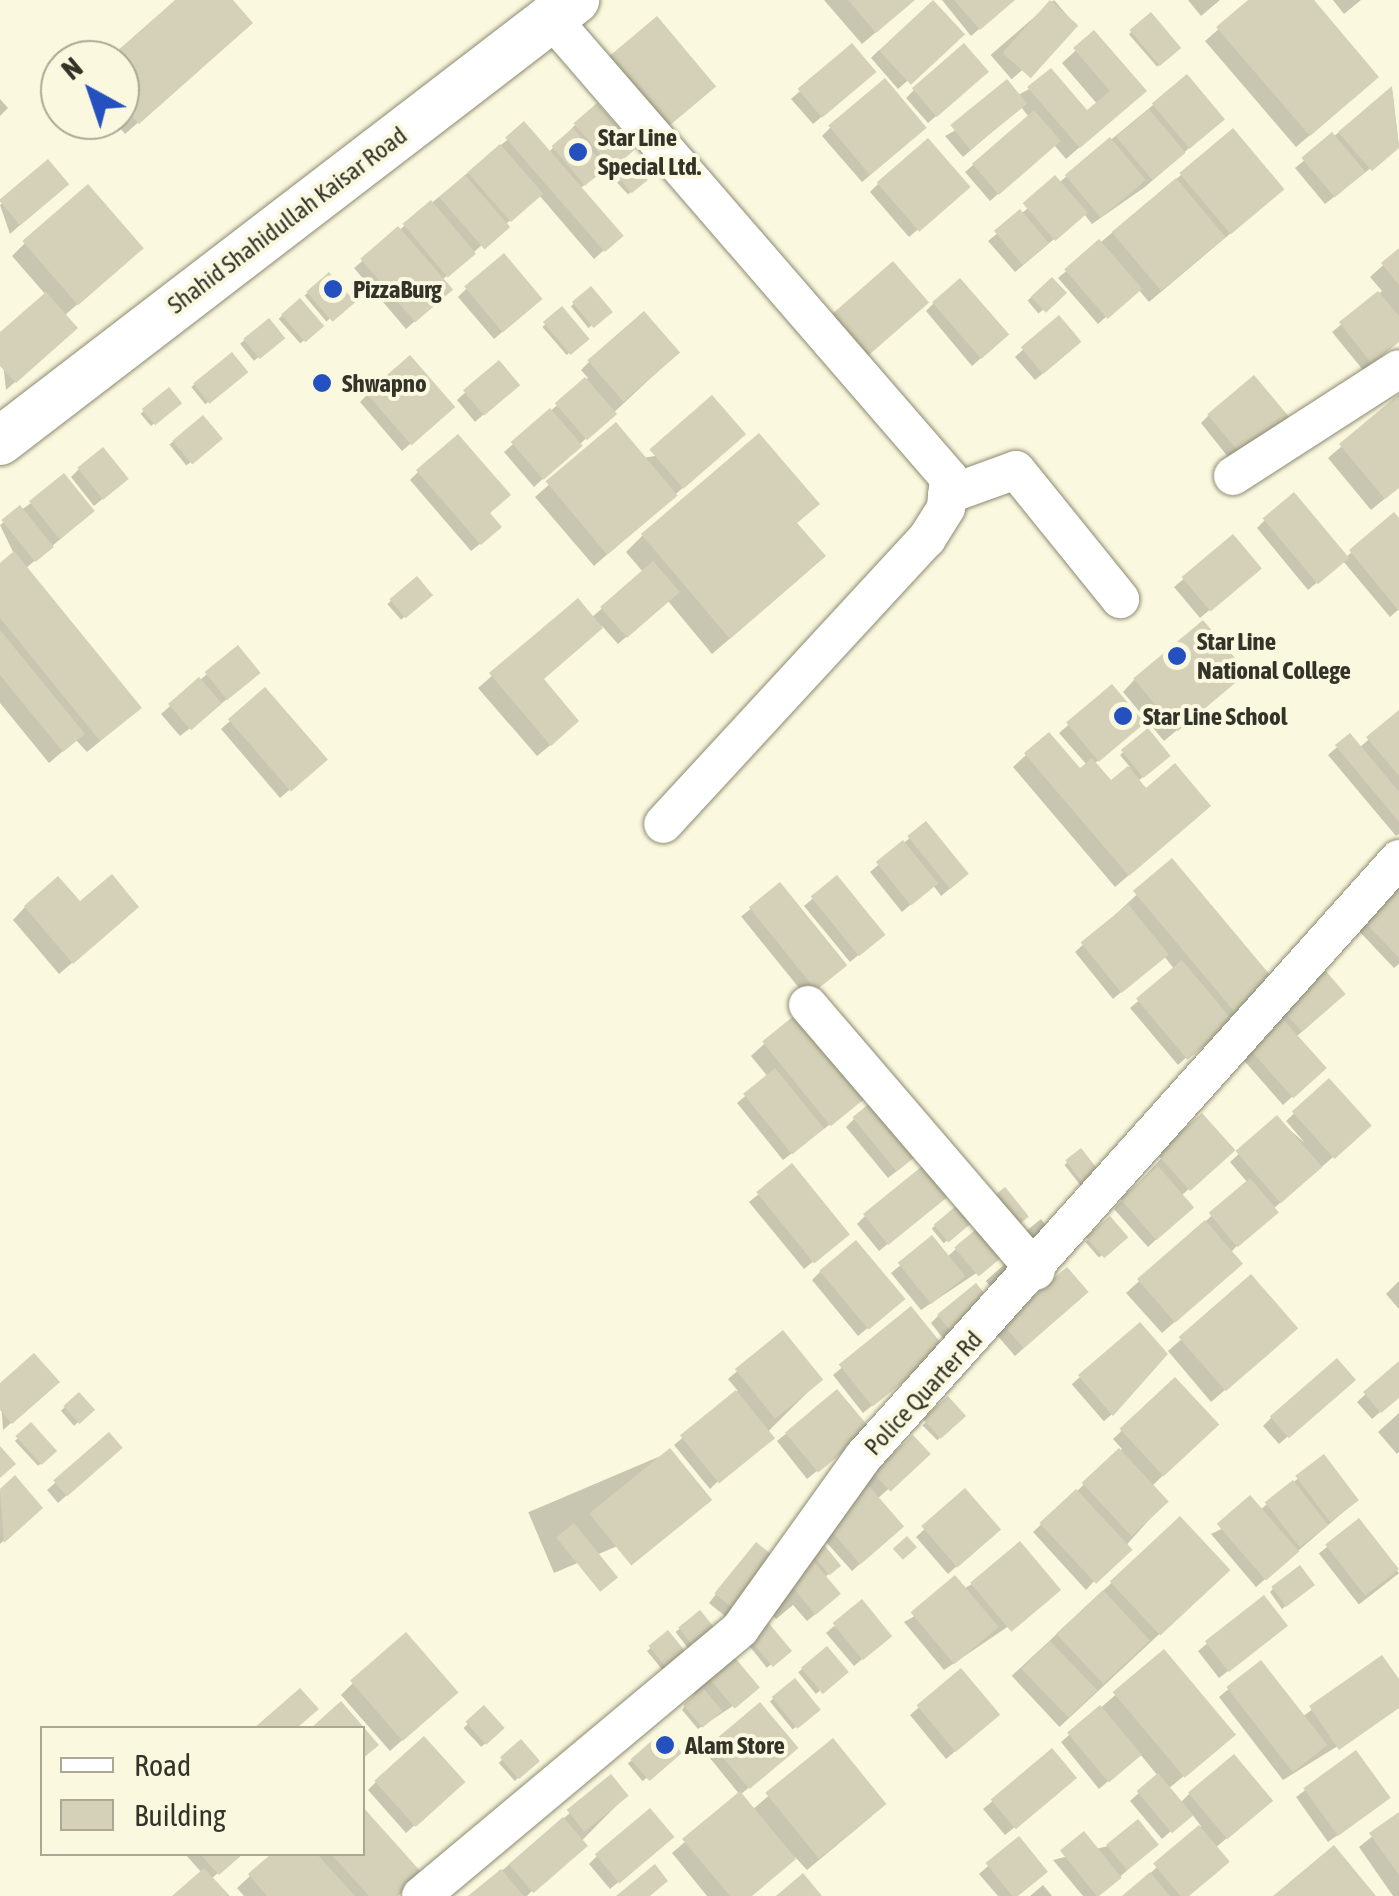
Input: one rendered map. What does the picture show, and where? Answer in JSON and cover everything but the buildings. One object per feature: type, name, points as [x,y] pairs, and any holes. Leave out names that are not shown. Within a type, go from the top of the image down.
[{"type":"main road","name":"Shahid Shahidullah Kaisar Road","points":[[0,404],[551,6]]},
{"type":"main road","name":"Shahid Shahidullah Kaisar Road","points":[[0,441],[551,6]]},
{"type":"street","points":[[551,6],[948,478],[947,495],[927,538],[663,824]]},
{"type":"street","points":[[1234,476],[1399,369]]},
{"type":"street","points":[[947,495],[1016,470],[1120,599]]},
{"type":"street","name":"Police Quarter Rd","points":[[421,1896],[740,1629],[863,1457],[1036,1271],[1243,1024],[1399,859]]},
{"type":"street","points":[[808,1005],[1036,1271]]},
{"type":"place","name":"Star Line Special Ltd.","points":[[578,152]]},
{"type":"place","name":"PizzaBurg","points":[[333,289]]},
{"type":"place","name":"Shwapno","points":[[322,383]]},
{"type":"place","name":"Star Line National College","points":[[1177,656]]},
{"type":"place","name":"Star Line School","points":[[1123,716]]},
{"type":"place","name":"Alam Store","points":[[665,1745]]}]
